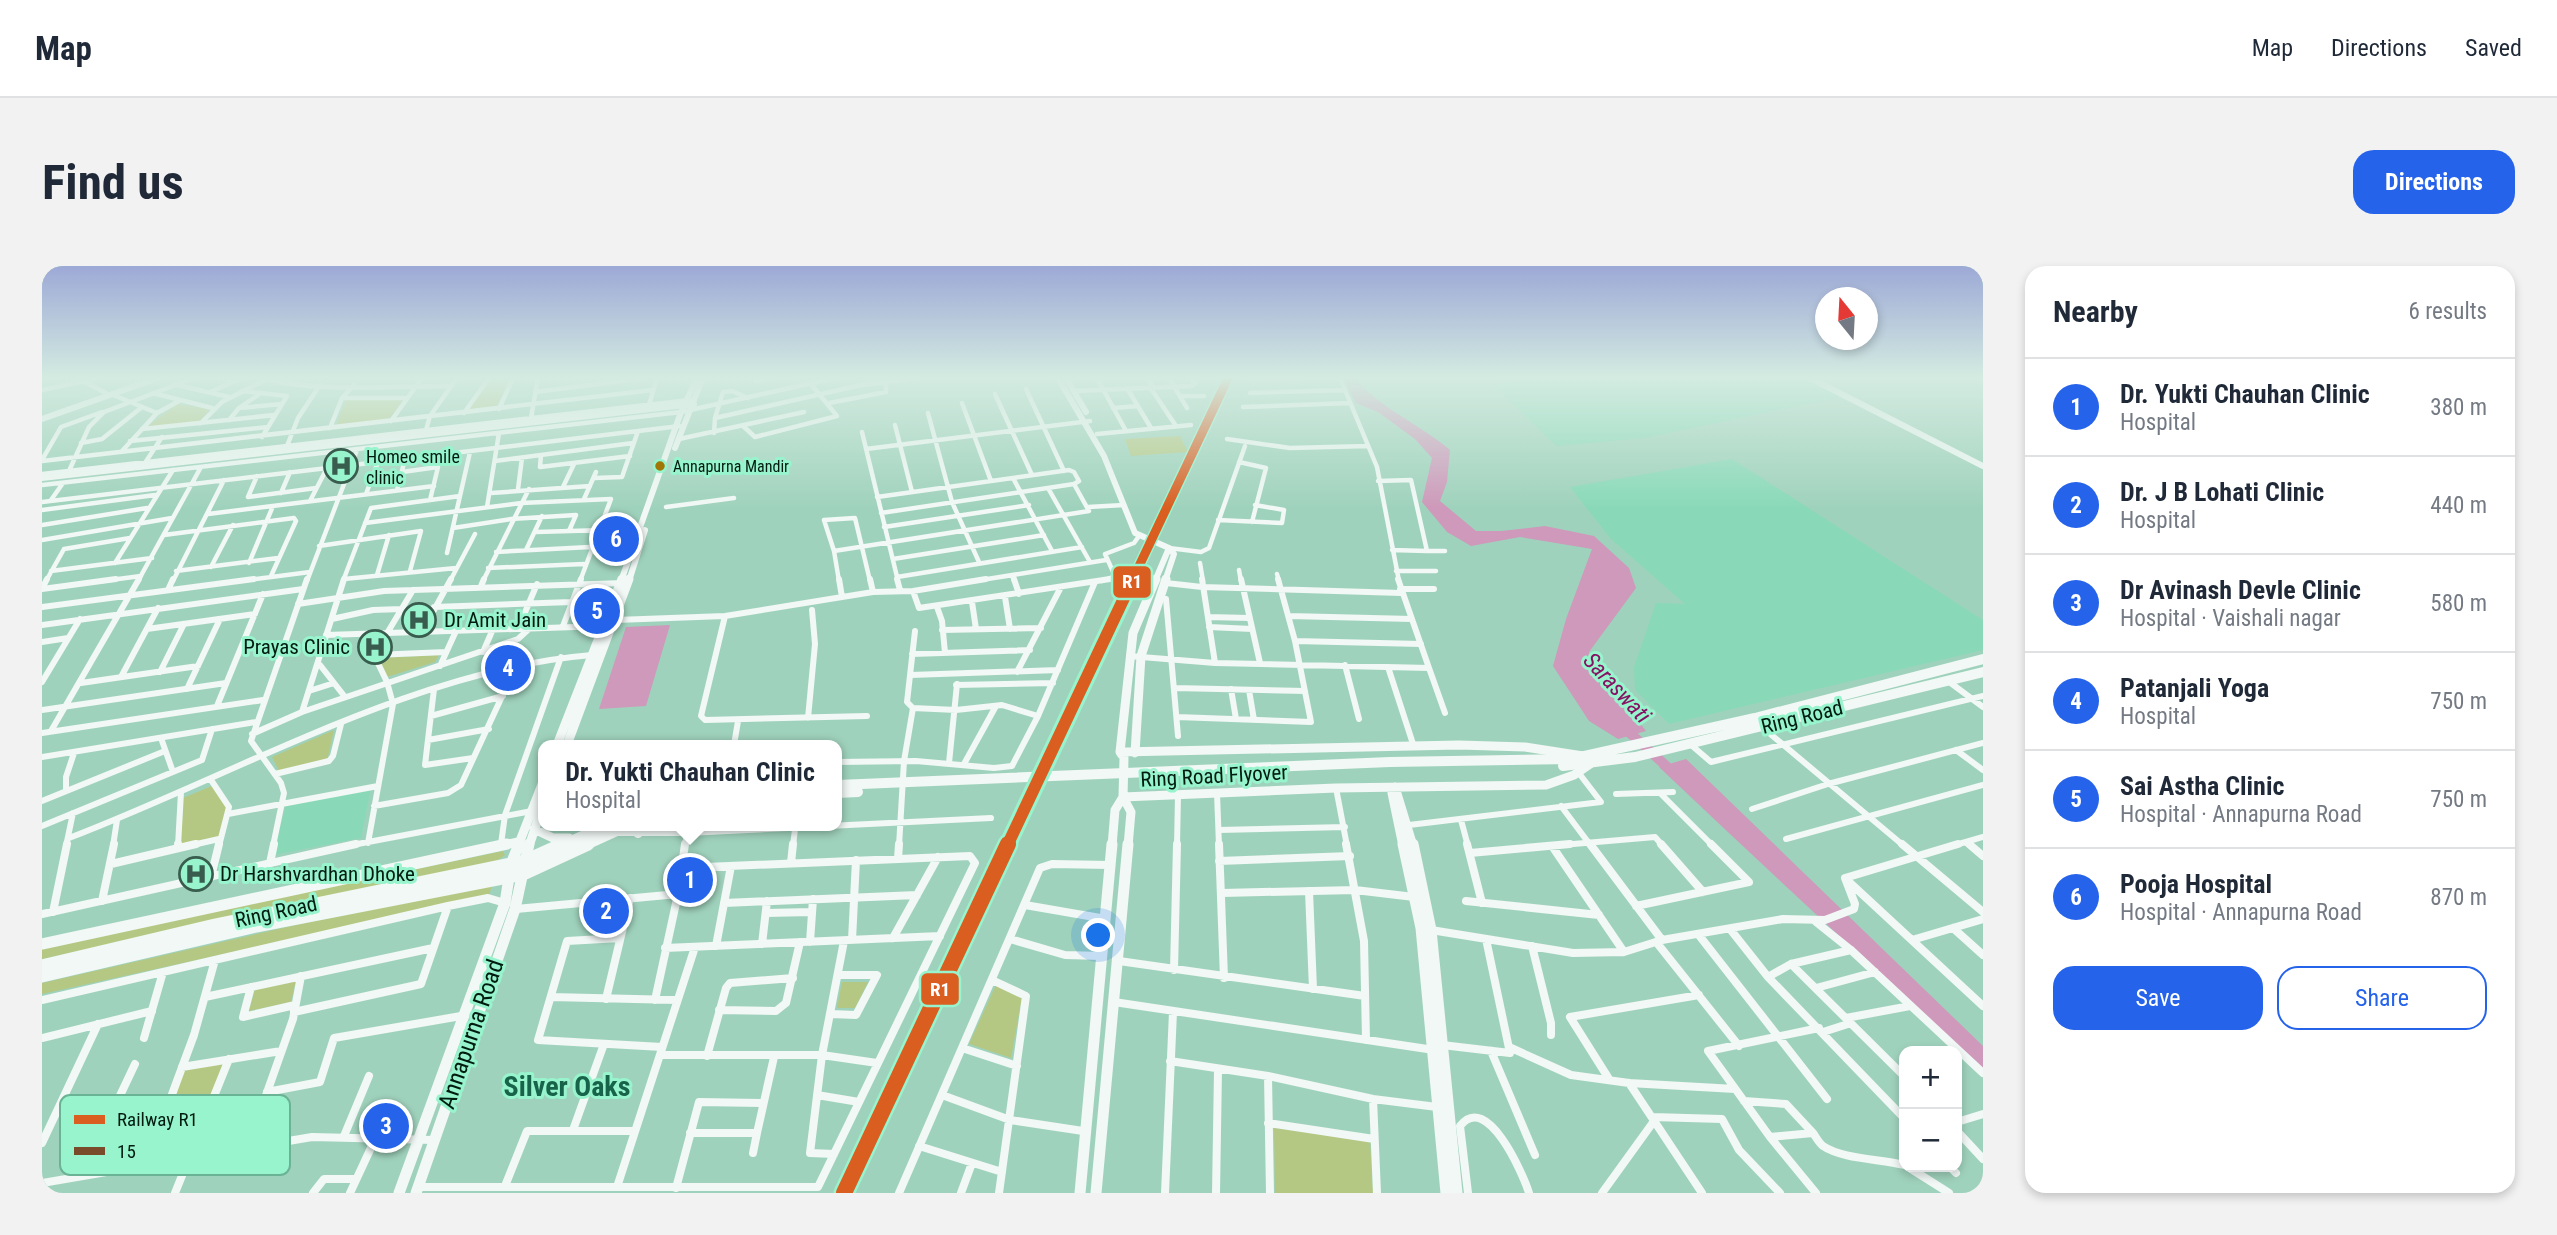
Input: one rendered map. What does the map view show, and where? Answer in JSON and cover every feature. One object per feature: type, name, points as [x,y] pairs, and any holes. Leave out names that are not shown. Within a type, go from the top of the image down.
[{"type":"highway","points":[[1616,755],[1626,747],[1755,718],[1983,659]]},
{"type":"highway","name":"Ring Road","points":[[1616,755],[1635,757],[1675,748],[1983,672]]},
{"type":"highway","name":"Ring Road Flyover","points":[[842,785],[1587,760],[1616,755]]},
{"type":"highway","name":"Ring Road Flyover","points":[[842,793],[1273,770]]},
{"type":"highway","points":[[524,868],[579,837],[602,831]]},
{"type":"highway","points":[[509,870],[524,868],[604,831]]},
{"type":"highway","name":"Ring Road","points":[[42,966],[215,925],[509,870]]},
{"type":"highway","name":"Ring Road","points":[[42,976],[509,870]]},
{"type":"main road","points":[[42,480],[553,421]]},
{"type":"main road","points":[[559,740],[624,583],[682,421]]},
{"type":"main road","points":[[1088,421],[1129,520],[1139,536],[1169,548],[1174,554],[1141,656],[1135,750]]},
{"type":"main road","points":[[1089,421],[1124,489],[1135,520],[1133,526]]},
{"type":"main road","points":[[1895,421],[1983,466]]},
{"type":"main road","points":[[1906,421],[1983,460]]},
{"type":"main road","points":[[568,740],[616,621],[639,529],[679,439],[680,426]]},
{"type":"main road","points":[[1096,1193],[1131,812],[1123,797],[1122,755],[1129,656],[1140,613],[1169,548]]},
{"type":"main road","points":[[1122,755],[1135,750],[1525,747],[1587,760],[1578,772],[1546,785],[1336,788],[1123,797]]},
{"type":"main road","points":[[1395,788],[1409,825],[1432,930],[1439,1048],[1437,1107],[1446,1193]]},
{"type":"main road","points":[[1395,788],[1392,793],[1416,897],[1457,1153],[1457,1193]]},
{"type":"main road","name":"Annapurna Road","points":[[399,1193],[461,1016],[510,906],[509,870],[538,795]]},
{"type":"main road","points":[[1080,1193],[1083,1131],[1107,919],[1115,810],[1123,797]]},
{"type":"main road","name":"Annapurna Road","points":[[417,1190],[510,906],[538,831]]},
{"type":"main road","points":[[543,831],[553,838],[579,837]]},
{"type":"main road","points":[[42,944],[519,842]]},
{"type":"street","points":[[42,460],[61,427],[77,421]]},
{"type":"street","points":[[69,471],[89,427],[95,421]]},
{"type":"street","points":[[81,443],[102,439],[124,421]]},
{"type":"street","points":[[122,451],[149,421]]},
{"type":"street","points":[[142,429],[217,421]]},
{"type":"street","points":[[262,437],[271,421]]},
{"type":"street","points":[[287,446],[297,421]]},
{"type":"street","points":[[330,428],[333,421]]},
{"type":"street","points":[[42,460],[389,421]]},
{"type":"street","points":[[426,430],[428,421]]},
{"type":"street","points":[[42,480],[69,471],[502,421]]},
{"type":"street","points":[[42,480],[63,483],[581,421]]},
{"type":"street","points":[[714,433],[715,421]]},
{"type":"street","points":[[679,439],[764,421]]},
{"type":"street","points":[[743,426],[755,437],[816,421]]},
{"type":"street","points":[[931,421],[948,488],[979,562]]},
{"type":"street","points":[[969,421],[991,481]]},
{"type":"street","points":[[1008,421],[1032,475]]},
{"type":"street","points":[[1041,421],[1065,471]]},
{"type":"street","points":[[1120,421],[1126,431]]},
{"type":"street","points":[[1147,421],[1151,428]]},
{"type":"street","points":[[1173,421],[1176,426]]},
{"type":"street","points":[[1357,421],[1377,467],[1401,591],[1445,713]]},
{"type":"street","points":[[895,425],[912,492]]},
{"type":"street","points":[[866,449],[1044,427],[1091,426],[1126,431],[1191,425]]},
{"type":"street","points":[[42,502],[680,426]]},
{"type":"street","points":[[130,441],[268,427]]},
{"type":"street","points":[[594,478],[622,477],[638,432]]},
{"type":"street","points":[[862,432],[900,590]]},
{"type":"street","points":[[487,507],[499,433]]},
{"type":"street","points":[[145,463],[162,437]]},
{"type":"street","points":[[1227,439],[1283,448],[1368,446]]},
{"type":"street","points":[[495,461],[634,443]]},
{"type":"street","points":[[1169,548],[1208,550],[1245,446]]},
{"type":"street","points":[[270,863],[284,793],[275,774],[251,741],[303,589],[357,450]]},
{"type":"street","points":[[447,554],[470,452]]},
{"type":"street","points":[[541,455],[540,467],[631,456]]},
{"type":"street","points":[[518,489],[522,458]]},
{"type":"street","points":[[397,491],[405,459]]},
{"type":"street","points":[[1239,461],[1266,468],[1252,522]]},
{"type":"street","points":[[366,494],[377,462]]},
{"type":"street","points":[[563,487],[574,464]]},
{"type":"street","points":[[51,731],[81,683],[201,467]]},
{"type":"street","points":[[402,472],[438,467],[430,500]]},
{"type":"street","points":[[310,501],[327,468]]},
{"type":"street","points":[[115,563],[173,470]]},
{"type":"street","points":[[584,499],[596,471]]},
{"type":"street","points":[[877,497],[1065,471],[1074,472],[1079,482],[881,513]]},
{"type":"street","points":[[281,493],[290,472]]},
{"type":"street","points":[[257,476],[248,497],[316,488]]},
{"type":"street","points":[[1013,478],[1052,551]]},
{"type":"street","points":[[168,590],[224,480]]},
{"type":"street","points":[[1378,481],[1411,480],[1427,551]]},
{"type":"street","points":[[51,500],[63,483]]},
{"type":"street","points":[[834,551],[1089,511],[1074,484]]},
{"type":"street","points":[[208,514],[434,486]]},
{"type":"street","points":[[491,493],[590,486]]},
{"type":"street","points":[[1048,488],[1090,562]]},
{"type":"street","points":[[481,586],[511,519],[529,489]]},
{"type":"street","points":[[42,510],[155,495]]},
{"type":"street","points":[[302,712],[357,540],[370,508],[460,496]]},
{"type":"street","points":[[666,507],[734,498]]},
{"type":"street","points":[[365,523],[521,503],[611,499],[590,547],[563,626]]},
{"type":"street","points":[[884,527],[1029,505]]},
{"type":"street","points":[[1088,507],[1124,505]]},
{"type":"street","points":[[1218,520],[1280,524],[1285,513],[1255,505]]},
{"type":"street","points":[[249,562],[264,521],[273,506]]},
{"type":"street","points":[[42,525],[147,508]]},
{"type":"street","points":[[453,528],[511,519],[576,515],[569,531]]},
{"type":"street","points":[[526,550],[542,516]]},
{"type":"street","points":[[164,535],[292,517],[296,521],[271,576]]},
{"type":"street","points":[[842,597],[834,551],[824,520],[855,517],[873,592]]},
{"type":"street","points":[[42,540],[172,518]]},
{"type":"street","points":[[211,567],[233,525]]},
{"type":"street","points":[[536,532],[639,529]]},
{"type":"street","points":[[319,546],[421,531],[410,571]]},
{"type":"street","points":[[422,632],[475,534]]},
{"type":"street","points":[[377,575],[389,535]]},
{"type":"street","points":[[893,559],[1044,536]]},
{"type":"street","points":[[913,591],[918,608],[1095,582],[1115,576],[1106,553],[1134,543],[1139,536]]},
{"type":"street","points":[[42,589],[64,549],[130,538]]},
{"type":"street","points":[[496,552],[590,547]]},
{"type":"street","points":[[897,577],[1082,547]]},
{"type":"street","points":[[1392,550],[1445,551]]},
{"type":"street","points":[[51,571],[152,558]]},
{"type":"street","points":[[176,571],[278,558]]},
{"type":"street","points":[[616,621],[725,616],[873,592],[913,591],[1107,560]]},
{"type":"street","points":[[1200,563],[1215,663]]},
{"type":"street","points":[[488,568],[584,564]]},
{"type":"street","points":[[344,579],[456,568]]},
{"type":"street","points":[[1239,570],[1260,663]]},
{"type":"street","points":[[1396,571],[1436,571]]},
{"type":"street","points":[[42,607],[310,572]]},
{"type":"street","points":[[1177,717],[1311,722],[1295,641],[1277,574]]},
{"type":"street","points":[[1012,575],[1019,594]]},
{"type":"street","points":[[42,589],[141,576]]},
{"type":"street","points":[[842,762],[949,763],[997,769],[1012,766],[1053,683],[1095,582]]},
{"type":"street","points":[[298,604],[413,590],[624,583]]},
{"type":"street","points":[[1166,583],[1242,589],[1434,589]]},
{"type":"street","points":[[518,629],[537,584]]},
{"type":"street","points":[[1017,672],[1061,587]]},
{"type":"street","points":[[42,625],[303,589]]},
{"type":"street","points":[[374,656],[413,590]]},
{"type":"street","points":[[217,706],[263,594]]},
{"type":"street","points":[[1005,597],[1010,629]]},
{"type":"street","points":[[1166,599],[1178,736]]},
{"type":"street","points":[[434,607],[571,602]]},
{"type":"street","points":[[972,602],[975,629]]},
{"type":"street","points":[[937,607],[945,653]]},
{"type":"street","points":[[121,677],[158,608]]},
{"type":"street","points":[[332,619],[373,610],[401,609]]},
{"type":"street","points":[[808,718],[815,644],[812,610]]},
{"type":"street","points":[[147,629],[254,614]]},
{"type":"street","points":[[725,616],[701,716],[705,720],[867,716]]},
{"type":"street","points":[[1289,616],[1412,619]]},
{"type":"street","points":[[1208,617],[1249,618]]},
{"type":"street","points":[[42,682],[80,619]]},
{"type":"street","points":[[187,689],[220,619]]},
{"type":"street","points":[[160,672],[184,624]]},
{"type":"street","points":[[327,635],[605,626]]},
{"type":"street","points":[[1209,627],[1252,629]]},
{"type":"street","points":[[253,734],[302,712],[518,639],[530,628]]},
{"type":"street","points":[[942,630],[1041,628]]},
{"type":"street","points":[[482,652],[493,629]]},
{"type":"street","points":[[440,666],[456,631]]},
{"type":"street","points":[[915,631],[907,702],[913,708],[956,710],[996,706],[1038,716]]},
{"type":"street","points":[[42,642],[68,638]]},
{"type":"street","points":[[1295,641],[1421,644]]},
{"type":"street","points":[[912,654],[1030,650]]},
{"type":"street","points":[[374,656],[446,652]]},
{"type":"street","points":[[69,838],[341,724],[434,689],[517,664],[593,655]]},
{"type":"street","points":[[368,843],[393,704],[387,682],[374,656]]},
{"type":"street","points":[[1129,656],[1215,663],[1429,668]]},
{"type":"street","points":[[501,846],[505,815],[561,657]]},
{"type":"street","points":[[374,806],[454,790],[461,785],[517,664]]},
{"type":"street","points":[[317,665],[320,665],[345,697]]},
{"type":"street","points":[[81,683],[198,666]]},
{"type":"street","points":[[1345,666],[1359,719]]},
{"type":"street","points":[[1388,667],[1414,747]]},
{"type":"street","points":[[911,675],[1058,670]]},
{"type":"street","points":[[949,763],[958,675]]},
{"type":"street","points":[[1947,680],[1983,707]]},
{"type":"street","points":[[42,710],[226,683]]},
{"type":"street","points":[[309,691],[334,683]]},
{"type":"street","points":[[956,685],[1053,683]]},
{"type":"street","points":[[1175,688],[1305,691]]},
{"type":"street","points":[[434,689],[426,766],[473,758]]},
{"type":"street","points":[[1231,689],[1236,719]]},
{"type":"street","points":[[1249,690],[1254,720]]},
{"type":"street","points":[[431,716],[503,696]]},
{"type":"street","points":[[1690,744],[1711,762],[1983,696]]},
{"type":"street","points":[[42,733],[263,700]]},
{"type":"street","points":[[964,764],[996,706]]},
{"type":"street","points":[[898,859],[904,761],[913,708]]},
{"type":"street","points":[[735,740],[738,721]]},
{"type":"street","points":[[42,757],[256,722]]},
{"type":"street","points":[[275,774],[329,761],[333,756],[341,724]]},
{"type":"street","points":[[1762,727],[1983,913],[1953,928],[1912,940]]},
{"type":"street","points":[[42,826],[202,760],[212,729]]},
{"type":"street","points":[[428,740],[489,729]]},
{"type":"street","points":[[160,738],[173,772]]},
{"type":"street","points":[[1752,809],[1828,784],[1983,743]]},
{"type":"street","points":[[1956,750],[1983,770]]},
{"type":"street","points":[[42,801],[164,751]]},
{"type":"street","points":[[66,791],[66,777],[74,753]]},
{"type":"street","points":[[1409,825],[1601,802],[1578,772]]},
{"type":"street","points":[[211,780],[226,801],[228,814],[219,839],[211,877]]},
{"type":"street","points":[[1786,839],[1983,785]]},
{"type":"street","points":[[228,814],[377,786]]},
{"type":"street","points":[[1336,788],[1364,942],[1366,1040]]},
{"type":"street","points":[[178,848],[181,792]]},
{"type":"street","points":[[1616,794],[1673,792]]},
{"type":"street","points":[[1217,793],[1224,978]]},
{"type":"street","points":[[1636,906],[1749,883],[1660,793]]},
{"type":"street","points":[[1174,971],[1178,795]]},
{"type":"street","points":[[1561,806],[1636,906],[1659,942],[1739,1046]]},
{"type":"street","points":[[42,914],[270,863],[532,811]]},
{"type":"street","points":[[52,912],[72,813]]},
{"type":"street","points":[[842,827],[991,818]]},
{"type":"street","points":[[102,901],[111,864],[117,820]]},
{"type":"street","points":[[1461,820],[1482,903]]},
{"type":"street","points":[[1219,831],[1345,827]]},
{"type":"street","points":[[667,831],[741,831]]},
{"type":"street","points":[[791,863],[795,831]]},
{"type":"street","points":[[655,1000],[678,894],[687,833]]},
{"type":"street","points":[[1470,853],[1655,837],[1703,892]]},
{"type":"street","points":[[1845,878],[1983,837]]},
{"type":"street","points":[[111,864],[219,839]]},
{"type":"street","points":[[1966,842],[1983,856]]},
{"type":"street","points":[[1552,846],[1624,951]]},
{"type":"street","points":[[417,1190],[505,1186],[818,1187],[975,863],[970,856],[682,868]]},
{"type":"street","points":[[1219,861],[1350,856]]},
{"type":"street","points":[[893,938],[938,858]]},
{"type":"street","points":[[834,1154],[810,1153],[822,1055],[855,897],[856,860]]},
{"type":"street","points":[[899,1193],[1040,868],[1046,865],[1111,865]]},
{"type":"street","points":[[716,946],[731,866]]},
{"type":"street","points":[[1432,930],[1573,953],[1624,951],[1783,919],[1820,921],[1850,912],[1855,904],[1845,878]]},
{"type":"street","points":[[1845,878],[1983,1006]]},
{"type":"street","points":[[1222,893],[1355,890],[1416,897]]},
{"type":"street","points":[[1309,891],[1313,989]]},
{"type":"street","points":[[42,1000],[488,898],[510,906],[678,894]]},
{"type":"street","points":[[724,903],[917,895]]},
{"type":"street","points":[[606,999],[630,898]]},
{"type":"street","points":[[810,942],[813,899]]},
{"type":"street","points":[[762,944],[767,901]]},
{"type":"street","points":[[1466,901],[1599,915]]},
{"type":"street","points":[[1025,905],[1107,919]]},
{"type":"street","points":[[251,987],[243,1017],[421,984],[448,906]]},
{"type":"street","points":[[766,913],[812,912]]},
{"type":"street","points":[[1820,921],[1983,1073]]},
{"type":"street","points":[[1953,928],[1983,955]]},
{"type":"street","points":[[1730,929],[1768,977],[1899,1113]]},
{"type":"street","points":[[1698,934],[1827,1099]]},
{"type":"street","points":[[665,948],[940,936]]},
{"type":"street","points":[[620,938],[567,941],[538,1040],[604,1044],[707,1056],[822,1055],[877,1063]]},
{"type":"street","points":[[1010,939],[1065,955],[1102,956]]},
{"type":"street","points":[[1114,1002],[1366,1040],[1510,1053],[1486,939]]},
{"type":"street","points":[[719,1010],[776,1011],[786,1003],[800,943]]},
{"type":"street","points":[[1532,946],[1551,1023],[1551,1035]]},
{"type":"street","points":[[617,1187],[695,947]]},
{"type":"street","points":[[205,998],[433,948]]},
{"type":"street","points":[[1768,977],[1791,964],[1851,950]]},
{"type":"street","points":[[172,1095],[215,960]]},
{"type":"street","points":[[1119,961],[1174,971],[1365,996]]},
{"type":"street","points":[[1791,964],[1899,1071]]},
{"type":"street","points":[[144,1038],[163,972]]},
{"type":"street","points":[[1816,988],[1875,972]]},
{"type":"street","points":[[831,1014],[856,1015],[877,975],[838,975]]},
{"type":"street","points":[[267,1095],[295,1009],[301,976]]},
{"type":"street","points":[[707,1056],[719,1010],[730,983],[793,978]]},
{"type":"street","points":[[992,980],[1026,996],[999,1193]]},
{"type":"street","points":[[1609,1080],[1570,1017],[1699,995]]},
{"type":"street","points":[[551,997],[677,1000]]},
{"type":"street","points":[[1816,1193],[1770,1137],[1708,1051],[1821,1030],[1849,1020],[1910,1006]]},
{"type":"street","points":[[42,1038],[152,1011]]},
{"type":"street","points":[[1165,1193],[1172,1012]]},
{"type":"street","points":[[268,1091],[320,1082],[334,1038],[461,1016]]},
{"type":"street","points":[[62,1095],[98,1024]]},
{"type":"street","points":[[573,1130],[604,1044]]},
{"type":"street","points":[[1509,1047],[1563,1073],[1629,1083],[1735,1089]]},
{"type":"street","points":[[962,1048],[1017,1066]]},
{"type":"street","points":[[182,1067],[281,1051]]},
{"type":"street","points":[[1490,1051],[1535,1155]]},
{"type":"street","points":[[753,1153],[761,1103],[774,1057]]},
{"type":"street","points":[[215,1095],[229,1059]]},
{"type":"street","points":[[1170,1061],[1268,1076],[1373,1099],[1437,1107]]},
{"type":"street","points":[[120,1095],[135,1064]]},
{"type":"street","points":[[1216,1193],[1218,1070]]},
{"type":"street","points":[[344,1136],[369,1076]]},
{"type":"street","points":[[1268,1076],[1270,1193]]},
{"type":"street","points":[[1629,1083],[1702,1193]]},
{"type":"street","points":[[817,1095],[859,1102]]},
{"type":"street","points":[[942,1095],[1010,1120],[1083,1131]]},
{"type":"street","points":[[42,1143],[45,1129],[60,1099]]},
{"type":"street","points":[[1373,1099],[1377,1193]]},
{"type":"street","points":[[1743,1101],[1786,1104],[1823,1146],[1858,1158],[1879,1157],[1899,1164]]},
{"type":"street","points":[[677,1188],[699,1102],[761,1103]]},
{"type":"street","points":[[1962,1120],[1983,1114]]},
{"type":"street","points":[[1468,1193],[1457,1153],[1461,1123],[1473,1118],[1491,1124],[1525,1179],[1529,1193]]},
{"type":"street","points":[[1602,1193],[1653,1119]]},
{"type":"street","points":[[1653,1119],[1722,1119],[1739,1150],[1780,1193]]},
{"type":"street","points":[[1269,1123],[1374,1139]]},
{"type":"street","points":[[505,1186],[527,1131],[635,1131]]},
{"type":"street","points":[[690,1132],[757,1133]]},
{"type":"street","points":[[1770,1137],[1813,1133]]},
{"type":"street","points":[[290,1141],[344,1136],[434,1140]]},
{"type":"street","points":[[1962,1136],[1983,1159]]},
{"type":"street","points":[[350,1193],[376,1137]]},
{"type":"street","points":[[919,1146],[1002,1172]]},
{"type":"street","points":[[961,1193],[972,1163]]},
{"type":"street","points":[[1916,1172],[1949,1193]]},
{"type":"street","points":[[42,1183],[87,1175]]},
{"type":"street","points":[[175,1193],[182,1175]]},
{"type":"street","points":[[313,1193],[324,1179],[356,1179]]},
{"type":"shaded area","points":[[154,421],[200,421],[199,422],[147,427]]},
{"type":"shaded area","points":[[338,421],[385,421],[336,426]]},
{"type":"shaded area","points":[[1391,421],[1409,421],[1450,450],[1447,482],[1440,501],[1476,531],[1545,526],[1594,536],[1629,568],[1636,588],[1589,652],[1610,685],[1646,731],[1618,739],[1589,721],[1553,666],[1566,619],[1592,549],[1520,537],[1471,546],[1447,532],[1422,502],[1432,458],[1415,439]]},
{"type":"shaded area","points":[[1530,421],[1725,421],[1644,438],[1556,446]]},
{"type":"shaded area","points":[[1180,436],[1188,452],[1131,456],[1125,439]]},
{"type":"shaded area","points":[[1732,459],[1983,620],[1983,650],[1669,724],[1635,690],[1634,667],[1656,603],[1685,604],[1611,539],[1570,487]]},
{"type":"shaded area","points":[[670,625],[646,706],[599,709],[626,627]]},
{"type":"shaded area","points":[[439,655],[435,662],[387,677],[379,658]]},
{"type":"shaded area","points":[[334,730],[327,761],[279,771],[272,757]]},
{"type":"shaded area","points":[[1686,759],[1983,1046],[1983,1070],[1962,1050],[1962,1046],[1957,1046],[1659,767]]},
{"type":"shaded area","points":[[214,785],[223,799],[226,811],[218,838],[181,845],[183,798]]},
{"type":"shaded area","points":[[371,789],[361,838],[273,855],[286,805]]},
{"type":"shaded area","points":[[503,851],[505,855],[494,863],[42,959],[42,947]]},
{"type":"shaded area","points":[[492,885],[489,896],[42,994],[42,983],[296,925]]},
{"type":"shaded area","points":[[296,980],[291,1002],[249,1011],[255,989]]},
{"type":"shaded area","points":[[842,982],[868,982],[855,1008],[837,1008]]},
{"type":"shaded area","points":[[996,985],[1022,997],[1011,1058],[969,1044]]},
{"type":"shaded area","points":[[224,1063],[212,1095],[174,1095],[183,1071]]},
{"type":"shaded area","points":[[1274,1128],[1370,1141],[1373,1193],[1275,1193]]},
{"type":"waterway","name":"Saraswati","points":[[1621,725],[1674,773]]},
{"type":"rail line","name":"R1","points":[[844,1193],[1208,421]]},
{"type":"place","name":"Homeo smile clinic","points":[[341,466]]},
{"type":"place","name":"Annapurna Mandir","points":[[660,466]]},
{"type":"place","name":"Pooja Hospital","points":[[616,539]]},
{"type":"place","name":"Sai Astha Clinic","points":[[597,611]]},
{"type":"place","name":"Dr Amit Jain","points":[[419,620]]},
{"type":"place","name":"Prayas Clinic","points":[[375,647]]},
{"type":"place","name":"Patanjali Yoga","points":[[508,668]]},
{"type":"place","name":"Dr Harshvardhan Dhoke","points":[[196,874]]},
{"type":"place","name":"Dr. Yukti Chauhan Clinic","points":[[690,880]]},
{"type":"place","name":"Dr. J B Lohati Clinic","points":[[606,911]]},
{"type":"place","name":"Dr Avinash Devle Clinic","points":[[386,1126]]},
{"type":"district","name":"Silver Oaks","points":[[567,1086]]}]
